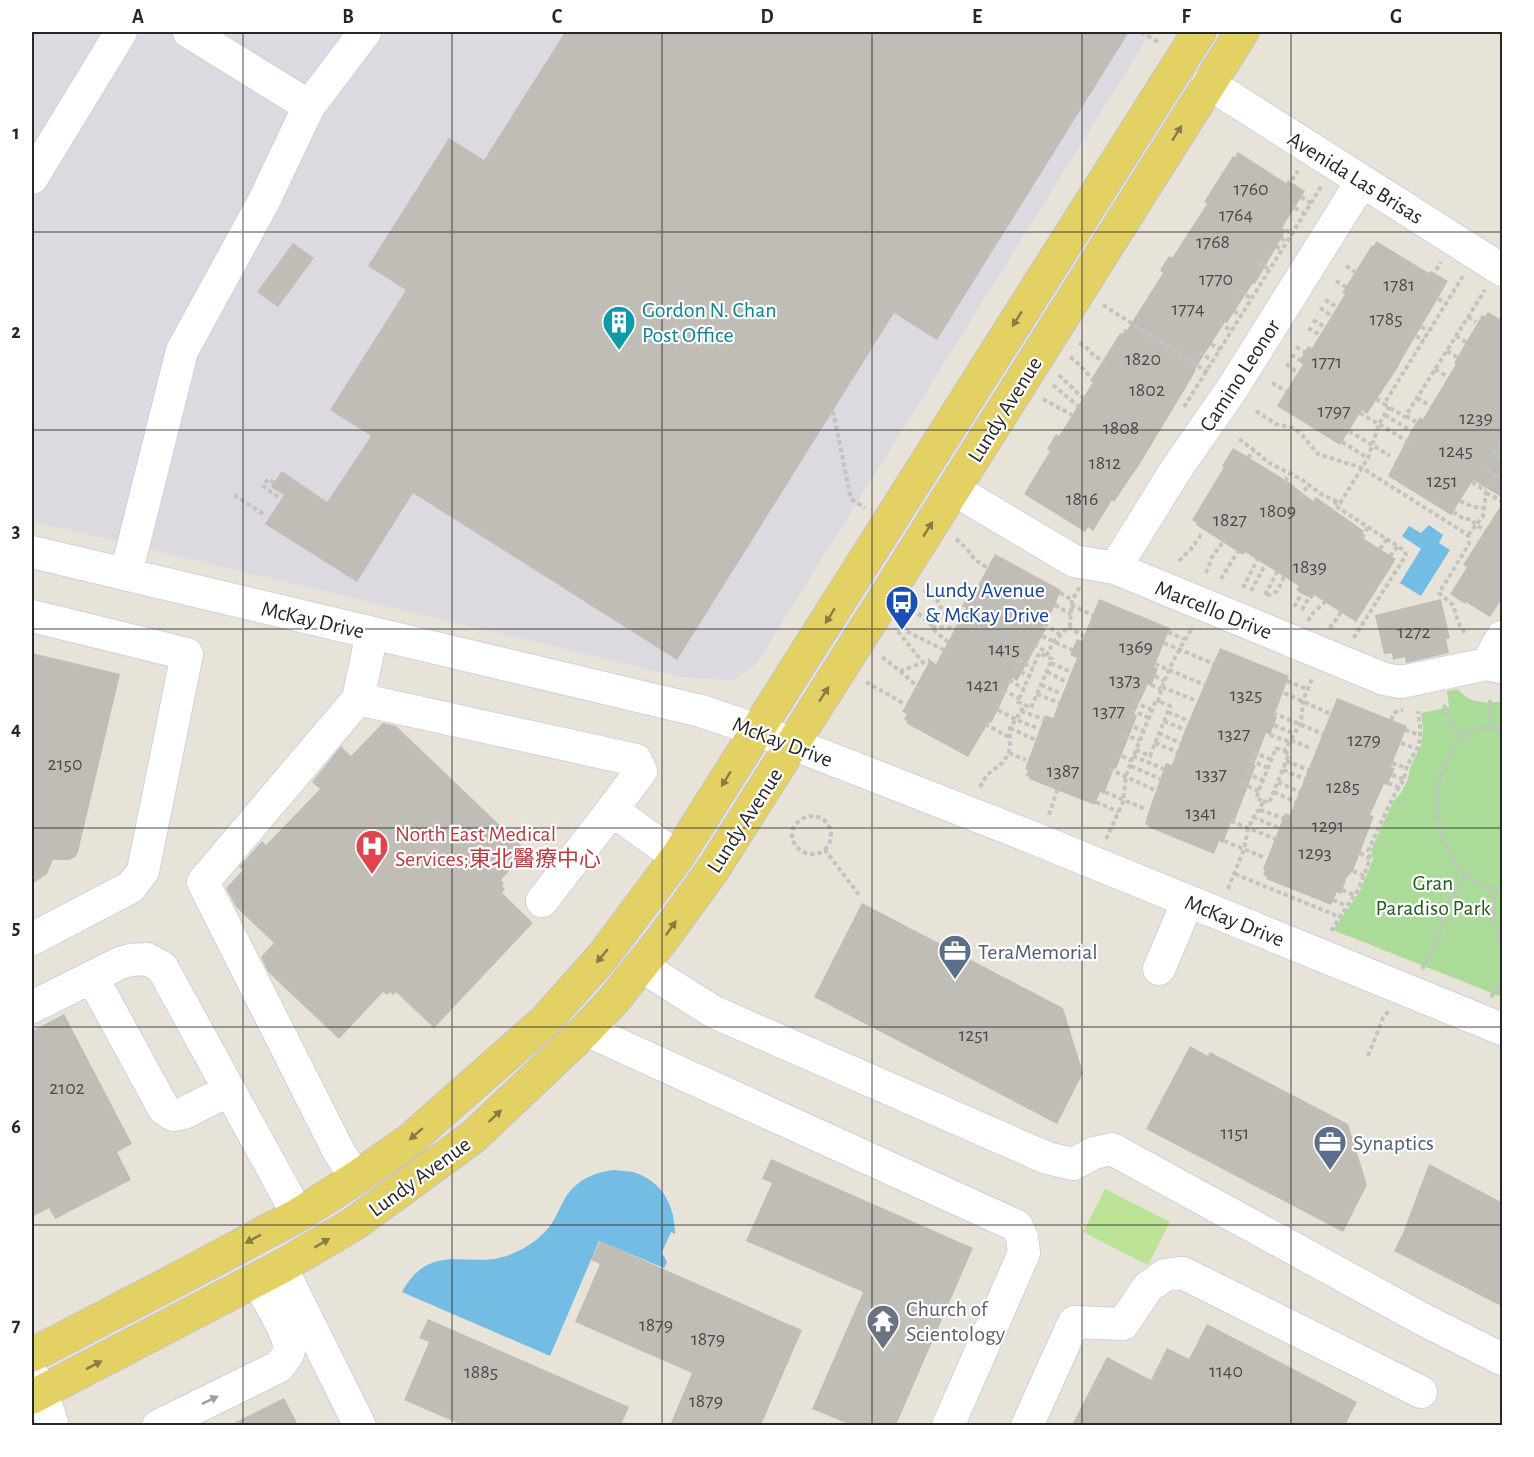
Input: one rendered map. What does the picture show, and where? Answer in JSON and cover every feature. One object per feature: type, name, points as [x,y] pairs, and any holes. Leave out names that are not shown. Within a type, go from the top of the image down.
[{"type":"main road","name":"Lundy Avenue","points":[[32,1355],[298,1215],[357,1178],[410,1140],[546,1020],[603,956],[677,857],[1199,32]]},
{"type":"main road","name":"Lundy Avenue","points":[[35,1387],[216,1302],[354,1224],[472,1137],[586,1030],[613,1001],[662,941],[712,871],[954,489],[1067,344],[1208,83],[1242,32]]},
{"type":"main road","points":[[1067,344],[1053,303],[1065,279],[1126,184],[1146,148],[1152,106]]},
{"type":"street","points":[[32,178],[122,32]]},
{"type":"street","points":[[189,32],[309,106]]},
{"type":"street","points":[[126,574],[182,351],[264,201],[309,106],[365,32]]},
{"type":"street","name":"Avenida Las Brisas","points":[[1208,83],[1362,181],[1495,277]]},
{"type":"street","name":"Camino Leonor","points":[[1114,568],[1177,468],[1232,389],[1362,181]]},
{"type":"street","name":"Marcello Drive","points":[[954,489],[1074,561],[1114,568],[1324,641],[1384,679],[1401,682],[1495,666]]},
{"type":"street","name":"McKay Drive","points":[[32,552],[701,711],[757,729],[1188,901],[1412,978],[1503,1029]]},
{"type":"street","points":[[32,616],[187,654],[143,872],[131,887],[32,939]]},
{"type":"street","points":[[357,1178],[339,1152],[203,882],[358,699],[372,633]]},
{"type":"street","points":[[1495,666],[1503,637]]},
{"type":"street","points":[[358,699],[636,760],[641,771],[542,901]]},
{"type":"street","points":[[612,810],[677,857]]},
{"type":"street","points":[[1159,969],[1188,901]]},
{"type":"street","points":[[32,1007],[120,963],[147,959],[162,968],[298,1215]]},
{"type":"street","points":[[641,966],[714,1012],[1047,1158],[1073,1164],[1094,1153],[1112,1149],[1424,1320],[1503,1359]]},
{"type":"street","points":[[92,977],[164,1109],[173,1115],[184,1113],[229,1090]]},
{"type":"street","points":[[586,1030],[1017,1226],[1022,1237],[1023,1253],[948,1425]]},
{"type":"street","points":[[158,1425],[278,1366],[287,1358],[289,1346],[269,1273]]},
{"type":"street","points":[[269,1273],[360,1425]]},
{"type":"street","points":[[1027,1425],[1074,1322],[1123,1324],[1148,1287],[1165,1275],[1183,1273],[1421,1392]]},
{"type":"street","points":[[35,1387],[54,1425]]},
{"type":"path","points":[[1141,32],[1158,42]]},
{"type":"path","points":[[1181,412],[1325,182]]},
{"type":"path","points":[[1301,196],[1311,203]]},
{"type":"path","points":[[1295,208],[1305,214]]},
{"type":"path","points":[[1286,230],[1292,234]]},
{"type":"path","points":[[1281,238],[1287,242]]},
{"type":"path","points":[[1276,246],[1282,250]]},
{"type":"path","points":[[1258,263],[1270,270]]},
{"type":"path","points":[[1346,266],[1358,274]]},
{"type":"path","points":[[1384,404],[1467,271]]},
{"type":"path","points":[[1406,416],[1495,277]]},
{"type":"path","points":[[1336,281],[1346,287]]},
{"type":"path","points":[[1240,291],[1252,299]]},
{"type":"path","points":[[1438,299],[1447,303]]},
{"type":"path","points":[[1325,300],[1337,307]]},
{"type":"path","points":[[1103,305],[1214,377]]},
{"type":"path","points":[[1320,308],[1332,316]]},
{"type":"path","points":[[1234,311],[1241,316]]},
{"type":"path","points":[[1468,317],[1476,322]]},
{"type":"path","points":[[1313,320],[1325,327]]},
{"type":"path","points":[[1219,323],[1232,331]]},
{"type":"path","points":[[1421,327],[1429,332]]},
{"type":"path","points":[[1308,328],[1320,335]]},
{"type":"path","points":[[1416,336],[1424,340]]},
{"type":"path","points":[[1456,336],[1469,344]]},
{"type":"path","points":[[1067,344],[1087,348],[1094,356],[1106,362]]},
{"type":"path","points":[[1067,344],[1082,369],[1092,378]]},
{"type":"path","points":[[1211,344],[1220,350]]},
{"type":"path","points":[[1296,346],[1305,352]]},
{"type":"path","points":[[1447,351],[1457,357]]},
{"type":"path","points":[[1199,352],[1213,361]]},
{"type":"path","points":[[1291,355],[1300,360]]},
{"type":"path","points":[[1286,364],[1298,372]]},
{"type":"path","points":[[1435,369],[1448,377]]},
{"type":"path","points":[[1059,375],[1083,398]]},
{"type":"path","points":[[1272,383],[1286,391]]},
{"type":"path","points":[[1053,384],[1078,406]]},
{"type":"path","points":[[1417,398],[1431,406]]},
{"type":"path","points":[[1043,399],[1072,415]]},
{"type":"path","points":[[1376,399],[1416,422]]},
{"type":"path","points":[[1239,439],[1269,463],[1310,484],[1321,494],[1340,503],[1368,458],[1379,424],[1389,407]]},
{"type":"path","points":[[833,411],[851,499],[865,508]]},
{"type":"path","points":[[1256,411],[1276,424],[1293,428],[1318,454],[1362,468],[1468,535]]},
{"type":"path","points":[[1360,413],[1409,442]]},
{"type":"path","points":[[1385,415],[1411,430]]},
{"type":"path","points":[[1349,431],[1390,456]]},
{"type":"path","points":[[1342,442],[1368,458]]},
{"type":"path","points":[[1248,458],[1254,450]]},
{"type":"path","points":[[1492,451],[1503,457]]},
{"type":"path","points":[[1487,470],[1496,477]]},
{"type":"path","points":[[1285,481],[1291,474]]},
{"type":"path","points":[[1466,635],[1459,624],[1453,605],[1439,593],[1469,544],[1468,535],[1483,516],[1487,486],[1503,474]]},
{"type":"path","points":[[274,483],[268,479],[263,486],[278,496]]},
{"type":"path","points":[[1472,482],[1503,501]]},
{"type":"path","points":[[1300,497],[1310,484]]},
{"type":"path","points":[[234,495],[266,515]]},
{"type":"path","points":[[1337,501],[1334,505],[1405,550],[1406,555],[1352,642]]},
{"type":"path","points":[[1460,501],[1473,507],[1484,508]]},
{"type":"path","points":[[1454,512],[1464,519],[1471,519],[1485,530]]},
{"type":"path","points":[[1351,523],[1354,518]]},
{"type":"path","points":[[1362,538],[1368,527]]},
{"type":"path","points":[[1179,561],[1203,532]]},
{"type":"path","points":[[956,539],[975,560],[988,568]]},
{"type":"path","points":[[1206,573],[1212,557],[1225,539]]},
{"type":"path","points":[[1380,549],[1387,539]]},
{"type":"path","points":[[1390,556],[1398,546]]},
{"type":"path","points":[[1221,579],[1238,551]]},
{"type":"path","points":[[1243,588],[1257,560]]},
{"type":"path","points":[[1251,591],[1264,565]]},
{"type":"path","points":[[1277,572],[1266,596],[1277,591],[1284,577]]},
{"type":"path","points":[[1047,654],[1072,620],[1072,602],[1081,585]]},
{"type":"path","points":[[938,600],[952,589],[968,594]]},
{"type":"path","points":[[924,590],[938,600],[947,615],[960,620]]},
{"type":"path","points":[[1060,593],[1093,615]]},
{"type":"path","points":[[1294,607],[1302,593]]},
{"type":"path","points":[[1302,610],[1309,597]]},
{"type":"path","points":[[1308,622],[1311,615],[1325,602]]},
{"type":"path","points":[[1055,605],[1071,614]]},
{"type":"path","points":[[912,609],[929,622],[936,632],[948,642]]},
{"type":"path","points":[[1284,751],[1300,724],[1303,702],[1324,641],[1341,612]]},
{"type":"path","points":[[1106,839],[1119,812],[1126,777],[1156,700],[1158,701],[1168,670],[1196,620]]},
{"type":"path","points":[[1044,624],[1061,635]]},
{"type":"path","points":[[932,627],[956,628]]},
{"type":"path","points":[[1068,627],[1084,636]]},
{"type":"path","points":[[923,663],[899,630],[944,650]]},
{"type":"path","points":[[1168,632],[1184,639]]},
{"type":"path","points":[[1042,636],[1072,650]]},
{"type":"path","points":[[1034,644],[1047,654],[1053,659],[1031,708],[1018,702],[1040,653],[1047,654]]},
{"type":"path","points":[[1164,644],[1214,664]]},
{"type":"path","points":[[882,657],[921,690]]},
{"type":"path","points":[[900,671],[930,660]]},
{"type":"path","points":[[1018,660],[1033,668]]},
{"type":"path","points":[[1051,663],[1071,672]]},
{"type":"path","points":[[1155,664],[1205,685]]},
{"type":"path","points":[[1014,668],[1029,676]]},
{"type":"path","points":[[1047,672],[1067,682]]},
{"type":"path","points":[[1155,676],[1164,681]]},
{"type":"path","points":[[1009,680],[1024,689]]},
{"type":"path","points":[[1287,681],[1307,689]]},
{"type":"path","points":[[866,682],[905,704]]},
{"type":"path","points":[[1041,685],[1062,694]]},
{"type":"path","points":[[1151,685],[1194,699]]},
{"type":"path","points":[[1004,690],[1020,699]]},
{"type":"path","points":[[1284,693],[1331,714]]},
{"type":"path","points":[[1037,694],[1059,703]]},
{"type":"path","points":[[1490,700],[1491,727]]},
{"type":"path","points":[[1136,750],[1150,756],[1170,706],[1158,701]]},
{"type":"path","points":[[1134,702],[1152,710]]},
{"type":"path","points":[[980,787],[987,775],[1002,764],[1009,753],[1010,728],[1025,705]]},
{"type":"path","points":[[1444,705],[1449,719],[1463,737]]},
{"type":"path","points":[[1391,720],[1394,713],[1407,709]]},
{"type":"path","points":[[998,710],[1039,729]]},
{"type":"path","points":[[1131,710],[1149,718]]},
{"type":"path","points":[[1021,711],[1043,720]]},
{"type":"path","points":[[1330,931],[1359,888],[1370,859],[1368,851],[1393,797],[1400,788],[1417,748],[1420,735],[1418,711]]},
{"type":"path","points":[[1168,712],[1189,721]]},
{"type":"path","points":[[1274,713],[1323,734]]},
{"type":"path","points":[[1164,721],[1185,730]]},
{"type":"path","points":[[986,724],[1009,737]]},
{"type":"path","points":[[1127,724],[1144,731]]},
{"type":"path","points":[[1274,725],[1294,734]]},
{"type":"path","points":[[1010,728],[1040,742]]},
{"type":"path","points":[[1503,729],[1483,728],[1463,737],[1448,756],[1439,782],[1437,808],[1445,844],[1466,876],[1483,887],[1503,889]]},
{"type":"path","points":[[1406,730],[1420,735]]},
{"type":"path","points":[[1159,733],[1180,743]]},
{"type":"path","points":[[1123,735],[1140,740]]},
{"type":"path","points":[[1270,735],[1312,749]]},
{"type":"path","points":[[1155,742],[1177,752]]},
{"type":"path","points":[[1401,743],[1417,748]]},
{"type":"path","points":[[1276,748],[1289,753],[1269,803],[1256,798],[1272,759],[1276,748]]},
{"type":"path","points":[[1253,752],[1272,759]]},
{"type":"path","points":[[1009,753],[1026,759]]},
{"type":"path","points":[[1122,756],[1160,779]]},
{"type":"path","points":[[1250,760],[1268,768]]},
{"type":"path","points":[[1132,761],[1164,769]]},
{"type":"path","points":[[1286,761],[1308,770]]},
{"type":"path","points":[[1392,763],[1407,768]]},
{"type":"path","points":[[1109,769],[1159,792]]},
{"type":"path","points":[[1283,770],[1305,779]]},
{"type":"path","points":[[1246,773],[1264,781]]},
{"type":"path","points":[[1392,775],[1404,779]]},
{"type":"path","points":[[1278,782],[1300,792]]},
{"type":"path","points":[[1241,783],[1259,791]]},
{"type":"path","points":[[1388,783],[1400,788]]},
{"type":"path","points":[[1049,815],[1057,790]]},
{"type":"path","points":[[1105,792],[1144,808]]},
{"type":"path","points":[[1274,792],[1296,802]]},
{"type":"path","points":[[1228,889],[1244,849],[1248,828],[1263,801]]},
{"type":"path","points":[[1096,802],[1119,812]]},
{"type":"path","points":[[1260,810],[1283,818]]},
{"type":"path","points":[[807,816],[819,817],[829,826],[832,838],[825,850],[815,855],[808,855],[798,849],[794,843],[793,834],[796,824],[801,819],[807,816]]},
{"type":"path","points":[[1253,818],[1279,828]]},
{"type":"path","points":[[1231,821],[1278,840]]},
{"type":"path","points":[[1224,842],[1263,857]]},
{"type":"path","points":[[825,850],[859,895]]},
{"type":"path","points":[[1360,853],[1370,859]]},
{"type":"path","points":[[1353,871],[1364,876]]},
{"type":"path","points":[[1235,874],[1340,917]]},
{"type":"path","points":[[1368,1056],[1383,1018],[1439,936],[1444,912],[1466,876]]},
{"type":"path","points":[[1494,889],[1494,922],[1503,942]]},
{"type":"path","points":[[1342,890],[1354,895]]},
{"type":"path","points":[[1333,900],[1347,906]]},
{"type":"path","points":[[1491,997],[1503,982]]},
{"type":"shaded area","points":[[32,32],[1151,32],[756,664],[732,681],[681,677],[32,521]]},
{"type":"green space","name":"Gran Paradiso Park","points":[[1458,689],[1472,700],[1490,703],[1502,701],[1502,997],[1333,930],[1360,891],[1373,859],[1371,850],[1394,800],[1401,793],[1408,779],[1410,768],[1421,745],[1423,728],[1421,713],[1449,707],[1447,691]]},
{"type":"green space","points":[[1105,1189],[1170,1222],[1148,1265],[1083,1232]]},
{"type":"water","points":[[1429,525],[1443,535],[1439,543],[1450,550],[1421,596],[1400,583],[1421,549],[1402,536],[1409,526],[1421,533]]},
{"type":"water","points":[[614,1170],[633,1172],[643,1176],[652,1181],[665,1196],[673,1213],[675,1234],[671,1232],[661,1254],[667,1262],[664,1268],[599,1241],[550,1356],[402,1292],[414,1275],[427,1265],[454,1259],[500,1258],[526,1247],[548,1228],[571,1189],[594,1175]]},
{"type":"building","name":"Gordon N. Chan Post Office","points":[[565,32],[1129,32],[937,340],[894,313],[677,660],[413,493],[357,582],[265,524],[284,495],[271,487],[282,471],[327,502],[371,436],[330,410],[406,290],[368,266],[449,138],[484,160]]},
{"type":"building","points":[[1238,152],[1286,183],[1288,180],[1305,191],[1282,228],[1286,230],[1255,284],[1253,283],[1227,323],[1225,322],[1141,462],[1114,502],[1112,500],[1093,531],[1088,527],[1085,532],[1024,494],[1050,451],[1047,449],[1056,434],[1059,436],[1120,333],[1127,330],[1163,273],[1160,270],[1169,256],[1172,258],[1207,204],[1204,202],[1233,156],[1235,157]]},
{"type":"building","points":[[1376,241],[1429,273],[1431,271],[1448,281],[1400,364],[1367,414],[1362,410],[1340,445],[1277,406],[1303,364],[1299,362],[1308,346],[1312,348],[1345,294],[1342,293]]},
{"type":"building","points":[[293,243],[314,258],[278,307],[257,292]]},
{"type":"building","points":[[1488,312],[1503,321],[1503,498],[1473,480],[1451,515],[1388,476],[1411,431],[1420,417],[1423,419],[1482,315],[1485,316]]},
{"type":"building","points":[[1233,448],[1287,481],[1313,501],[1316,497],[1364,531],[1361,537],[1396,559],[1356,622],[1314,595],[1312,599],[1296,590],[1299,586],[1245,552],[1243,555],[1196,525],[1197,523],[1192,520]]},
{"type":"building","points":[[1503,502],[1503,597],[1490,617],[1450,594],[1467,567],[1463,565]]},
{"type":"building","points":[[995,554],[1061,590],[1043,627],[1046,629],[1017,681],[1012,678],[991,723],[989,722],[968,757],[906,723],[904,719],[907,714],[902,712],[930,660],[936,664],[966,608],[962,606],[971,589],[975,591]]},
{"type":"building","points":[[1099,599],[1170,628],[1154,667],[1158,669],[1151,686],[1148,684],[1134,714],[1137,716],[1116,769],[1114,768],[1104,794],[1100,792],[1095,805],[1029,779],[1030,777],[1026,776],[1028,770],[1025,769],[1045,715],[1053,718],[1077,658],[1070,655],[1077,639],[1082,641]]},
{"type":"building","points":[[1441,599],[1450,638],[1446,639],[1449,653],[1406,663],[1405,657],[1393,660],[1392,653],[1384,654],[1375,615]]},
{"type":"building","points":[[1220,648],[1289,676],[1274,716],[1277,717],[1270,735],[1266,733],[1235,820],[1232,819],[1223,843],[1219,841],[1214,854],[1145,824],[1166,763],[1172,765]]},
{"type":"building","points":[[32,653],[120,674],[78,852],[69,860],[53,860],[47,874],[32,884]]},
{"type":"building","points":[[1337,698],[1407,726],[1391,767],[1395,768],[1387,785],[1384,784],[1370,815],[1374,816],[1353,871],[1347,877],[1341,894],[1337,892],[1331,905],[1266,879],[1263,869],[1285,813],[1290,815]]},
{"type":"building","name":"North East Medical Services;東北醫療中心","points":[[383,723],[396,726],[527,851],[501,880],[505,889],[502,893],[533,923],[434,1028],[396,992],[393,995],[390,992],[387,995],[383,992],[339,1039],[268,972],[261,957],[274,943],[236,907],[226,888],[243,870],[239,867],[262,841],[266,845],[320,789],[312,782],[341,746],[351,756]]},
{"type":"building","points":[[862,903],[1063,1008],[1083,1073],[1057,1124],[814,997]]},
{"type":"building","points":[[64,1014],[132,1144],[117,1152],[131,1180],[55,1219],[49,1208],[32,1217],[32,1031]]},
{"type":"building","points":[[1190,1046],[1208,1056],[1210,1052],[1348,1124],[1367,1185],[1343,1232],[1146,1129]]},
{"type":"building","name":"Church of Scientology","points":[[771,1159],[973,1248],[896,1425],[851,1425],[812,1409],[863,1292],[746,1241],[772,1183],[762,1179]]},
{"type":"building","points":[[1429,1164],[1503,1203],[1503,1307],[1394,1251]]},
{"type":"building","points":[[600,1241],[802,1330],[761,1425],[670,1425],[692,1373],[575,1322],[600,1264],[591,1260]]},
{"type":"building","points":[[428,1319],[629,1407],[621,1425],[462,1425],[404,1400],[429,1342],[419,1338]]},
{"type":"building","points":[[1207,1324],[1357,1402],[1345,1425],[1072,1425],[1107,1357],[1151,1380],[1167,1348],[1189,1359]]},
{"type":"building","points":[[284,1398],[298,1425],[230,1425]]},
{"type":"place","name":"Gordon N. Chan Post Office","points":[[619,351]]},
{"type":"place","name":"Lundy Avenue & McKay Drive","points":[[902,631]]},
{"type":"place","name":"North East Medical Services;東北醫療中心","points":[[372,875]]},
{"type":"place","name":"TeraMemorial","points":[[955,980]]},
{"type":"place","name":"Synaptics","points":[[1330,1171]]},
{"type":"place","name":"Church of Scientology","points":[[883,1350]]}]
